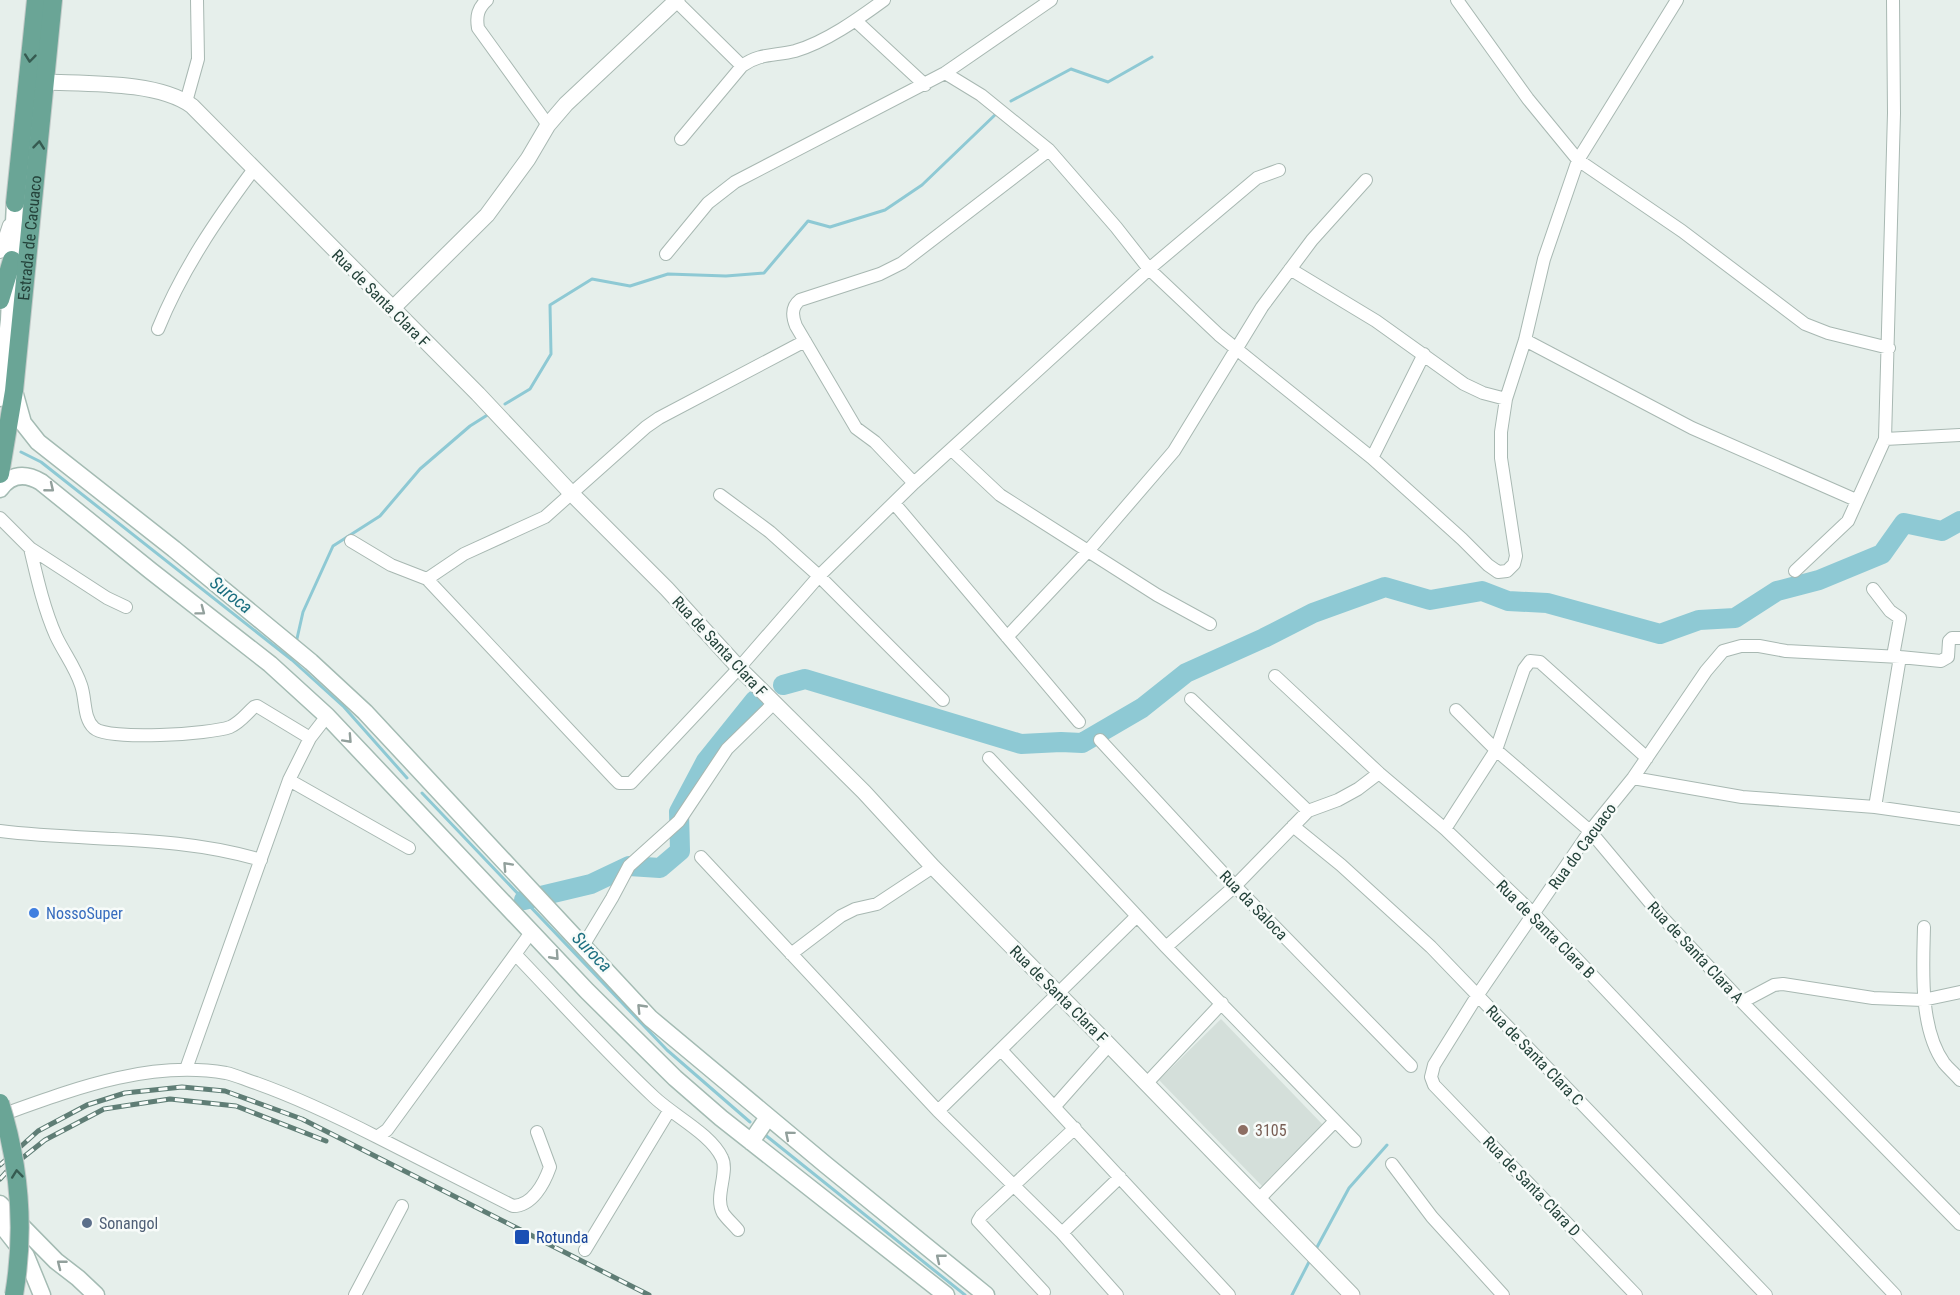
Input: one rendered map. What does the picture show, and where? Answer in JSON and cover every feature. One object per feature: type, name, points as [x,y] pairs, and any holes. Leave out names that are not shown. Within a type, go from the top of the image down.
[{"type":"main road","name":"Estrada de Cacuaco","points":[[0,300],[15,203],[36,0]]},
{"type":"main road","name":"Estrada de Cacuaco","points":[[7,395],[53,0]]},
{"type":"main road","name":"Estrada de Cacuaco","points":[[1,466],[7,435],[6,256]]},
{"type":"main road","points":[[7,395],[23,423],[38,442],[174,549],[311,662],[365,712],[650,1018],[986,1295]]},
{"type":"main road","points":[[0,489],[14,476],[26,475],[41,482],[270,664],[327,716],[630,1036],[682,1085],[946,1295]]},
{"type":"main road","points":[[404,797],[425,777]]},
{"type":"main road","points":[[2,1108],[16,1166],[20,1202],[19,1264],[14,1295]]},
{"type":"main road","points":[[751,1142],[768,1117]]},
{"type":"main road","points":[[2,1212],[26,1256],[42,1295]]},
{"type":"main road","points":[[2,1212],[96,1295]]},
{"type":"street","points":[[186,102],[198,59],[197,0]]},
{"type":"street","points":[[487,0],[480,7],[478,28],[548,124]]},
{"type":"street","points":[[681,139],[742,66],[758,57],[804,47],[856,21],[884,0]]},
{"type":"street","points":[[666,254],[708,203],[735,182],[925,85],[1052,0]]},
{"type":"street","points":[[1457,0],[1528,99],[1578,159],[1682,231],[1805,324],[1828,333],[1889,348]]},
{"type":"street","points":[[945,73],[981,95],[1049,150],[1149,269],[1235,349],[1372,458],[1498,572],[1507,571],[1514,564],[1516,556],[1501,458],[1501,432],[1506,399],[1525,340],[1544,259],[1578,159],[1677,0]]},
{"type":"street","points":[[1795,571],[1848,521],[1885,439],[1894,113],[1893,0]]},
{"type":"street","points":[[392,309],[487,215],[528,159],[548,124],[566,104],[677,1],[742,66]]},
{"type":"street","points":[[856,21],[925,85]]},
{"type":"street","name":"Rua de Santa Clara F","points":[[45,82],[133,87],[186,102],[478,394],[572,494],[667,589],[739,668],[864,792],[933,867],[1352,1295]]},
{"type":"street","points":[[914,483],[875,442],[856,428],[794,320],[795,304],[837,286],[880,274],[902,263],[1049,150]]},
{"type":"street","points":[[158,329],[189,262],[218,217],[254,169]]},
{"type":"street","points":[[351,541],[391,565],[426,579],[620,783],[631,783],[739,668],[819,576],[914,483],[1149,269],[1257,178],[1279,170]]},
{"type":"street","points":[[1007,637],[1088,551],[1174,451],[1262,307],[1312,240],[1366,180]]},
{"type":"street","points":[[1290,269],[1376,321],[1472,389],[1506,399]]},
{"type":"street","points":[[1525,340],[1692,428],[1856,500]]},
{"type":"street","points":[[426,579],[464,554],[545,517],[659,418],[805,341]]},
{"type":"street","points":[[1372,458],[1424,354]]},
{"type":"street","points":[[1885,439],[1960,435]]},
{"type":"street","points":[[952,450],[1000,495],[1157,595],[1210,624]]},
{"type":"street","points":[[720,495],[770,532],[819,576],[943,700]]},
{"type":"street","points":[[894,503],[1079,722]]},
{"type":"street","points":[[0,518],[30,548],[107,598],[126,607]]},
{"type":"street","points":[[30,548],[52,626],[74,667],[82,687],[88,721],[96,730],[104,734],[165,735],[212,731],[241,721],[254,706],[257,706],[310,738]]},
{"type":"street","points":[[1873,589],[1890,611],[1900,618],[1897,656],[1875,807]]},
{"type":"street","points":[[1897,656],[1945,660],[1949,641],[1952,638],[1960,638]]},
{"type":"street","name":"Rua do Cacuaco","points":[[1431,1077],[1434,1065],[1477,996],[1590,831],[1633,778],[1706,671],[1723,651],[1741,646],[1759,646],[1785,651],[1897,656]]},
{"type":"street","points":[[1445,829],[1496,750],[1524,669],[1530,661],[1540,662],[1647,758]]},
{"type":"street","name":"Rua de Santa Clara B","points":[[1275,676],[1379,773],[1445,829],[1534,914],[1895,1295]]},
{"type":"street","points":[[1191,699],[1308,811]]},
{"type":"street","points":[[583,946],[629,866],[679,821],[727,748],[774,703]]},
{"type":"street","name":"Rua de Santa Clara A","points":[[1456,710],[1496,750],[1590,831],[1662,917],[1742,1002],[1960,1224]]},
{"type":"street","points":[[186,1069],[290,780],[310,738],[327,716]]},
{"type":"street","name":"Rua da Saloca","points":[[1100,740],[1235,886],[1411,1066]]},
{"type":"street","points":[[989,758],[1166,947],[1355,1141]]},
{"type":"street","points":[[1166,947],[1235,886],[1308,811],[1338,800],[1358,789],[1379,773]]},
{"type":"street","points":[[1633,778],[1742,797],[1875,807],[1960,819]]},
{"type":"street","points":[[290,780],[409,848]]},
{"type":"street","name":"Rua de Santa Clara C","points":[[1293,826],[1319,845],[1431,947],[1766,1295]]},
{"type":"street","points":[[0,831],[160,841],[231,851],[261,860]]},
{"type":"street","points":[[701,857],[938,1111],[1062,1233],[1117,1295]]},
{"type":"street","points":[[791,954],[841,916],[855,909],[878,904],[933,867]]},
{"type":"street","points":[[938,1111],[1002,1051],[1137,916]]},
{"type":"street","points":[[1924,927],[1923,1000],[1934,1041],[1943,1062],[1960,1080]]},
{"type":"street","points":[[377,1137],[387,1130],[532,931]]},
{"type":"street","points":[[516,955],[609,1054],[669,1111],[701,1134],[723,1159],[721,1208],[738,1230]]},
{"type":"street","points":[[1742,1002],[1783,984],[1873,998],[1923,1000],[1960,992]]},
{"type":"street","points":[[1146,1084],[1222,1003]]},
{"type":"street","points":[[1055,1106],[1109,1045]]},
{"type":"street","points":[[1002,1051],[1229,1295]]},
{"type":"street","points":[[2,1108],[125,1075],[186,1069],[227,1073],[277,1090],[377,1137],[513,1206],[520,1206],[530,1200],[550,1167],[537,1132]]},
{"type":"street","name":"Rua de Santa Clara D","points":[[1431,1077],[1434,1085],[1636,1295]]},
{"type":"street","points":[[585,1250],[669,1111]]},
{"type":"street","points":[[1260,1199],[1335,1121]]},
{"type":"street","points":[[1044,1292],[978,1221],[1075,1128]]},
{"type":"street","points":[[1392,1164],[1432,1217],[1503,1295]]},
{"type":"street","points":[[1062,1233],[1120,1177]]},
{"type":"street","points":[[354,1295],[402,1206]]},
{"type":"shaded area","points":[[1221,1019],[1325,1127],[1263,1187],[1159,1080]]},
{"type":"waterway","points":[[1011,101],[1071,69],[1108,82],[1152,57]]},
{"type":"waterway","points":[[505,404],[530,389],[551,354],[550,305],[592,279],[630,286],[668,274],[726,276],[764,273],[808,221],[830,227],[885,210],[922,185],[997,113]]},
{"type":"waterway","points":[[296,643],[303,612],[333,546],[380,516],[420,469],[470,426],[489,414]]},
{"type":"waterway","name":"Suroca","points":[[21,452],[41,462],[292,660],[344,707],[407,778]]},
{"type":"waterway","points":[[783,685],[805,679],[1021,744],[1082,743],[1142,708],[1186,673],[1313,613],[1385,587],[1430,600],[1482,591],[1508,601],[1547,603],[1660,634],[1699,620],[1735,618],[1777,591],[1819,580],[1882,554],[1904,523],[1942,531],[1960,521]]},
{"type":"waterway","points":[[524,900],[591,884],[629,866],[660,868],[680,851],[679,812],[706,761],[755,700]]},
{"type":"waterway","name":"Suroca","points":[[422,793],[667,1050],[750,1122]]},
{"type":"waterway","name":"Suroca","points":[[764,1134],[965,1295]]},
{"type":"waterway","points":[[1316,1249],[1349,1188],[1387,1145]]},
{"type":"waterway","points":[[1292,1295],[1310,1260]]},
{"type":"railway","points":[[0,1165],[38,1131],[87,1105],[125,1093],[182,1087],[225,1091],[302,1119],[649,1295]]},
{"type":"railway","points":[[0,1179],[11,1167],[45,1140],[104,1109],[170,1099],[236,1106],[326,1141]]},
{"type":"place","name":"NossoSuper","points":[[34,913]]},
{"type":"place","name":"3105","points":[[1243,1130]]},
{"type":"place","name":"Sonangol","points":[[87,1223]]},
{"type":"place","name":"Rotunda","points":[[522,1237]]}]
